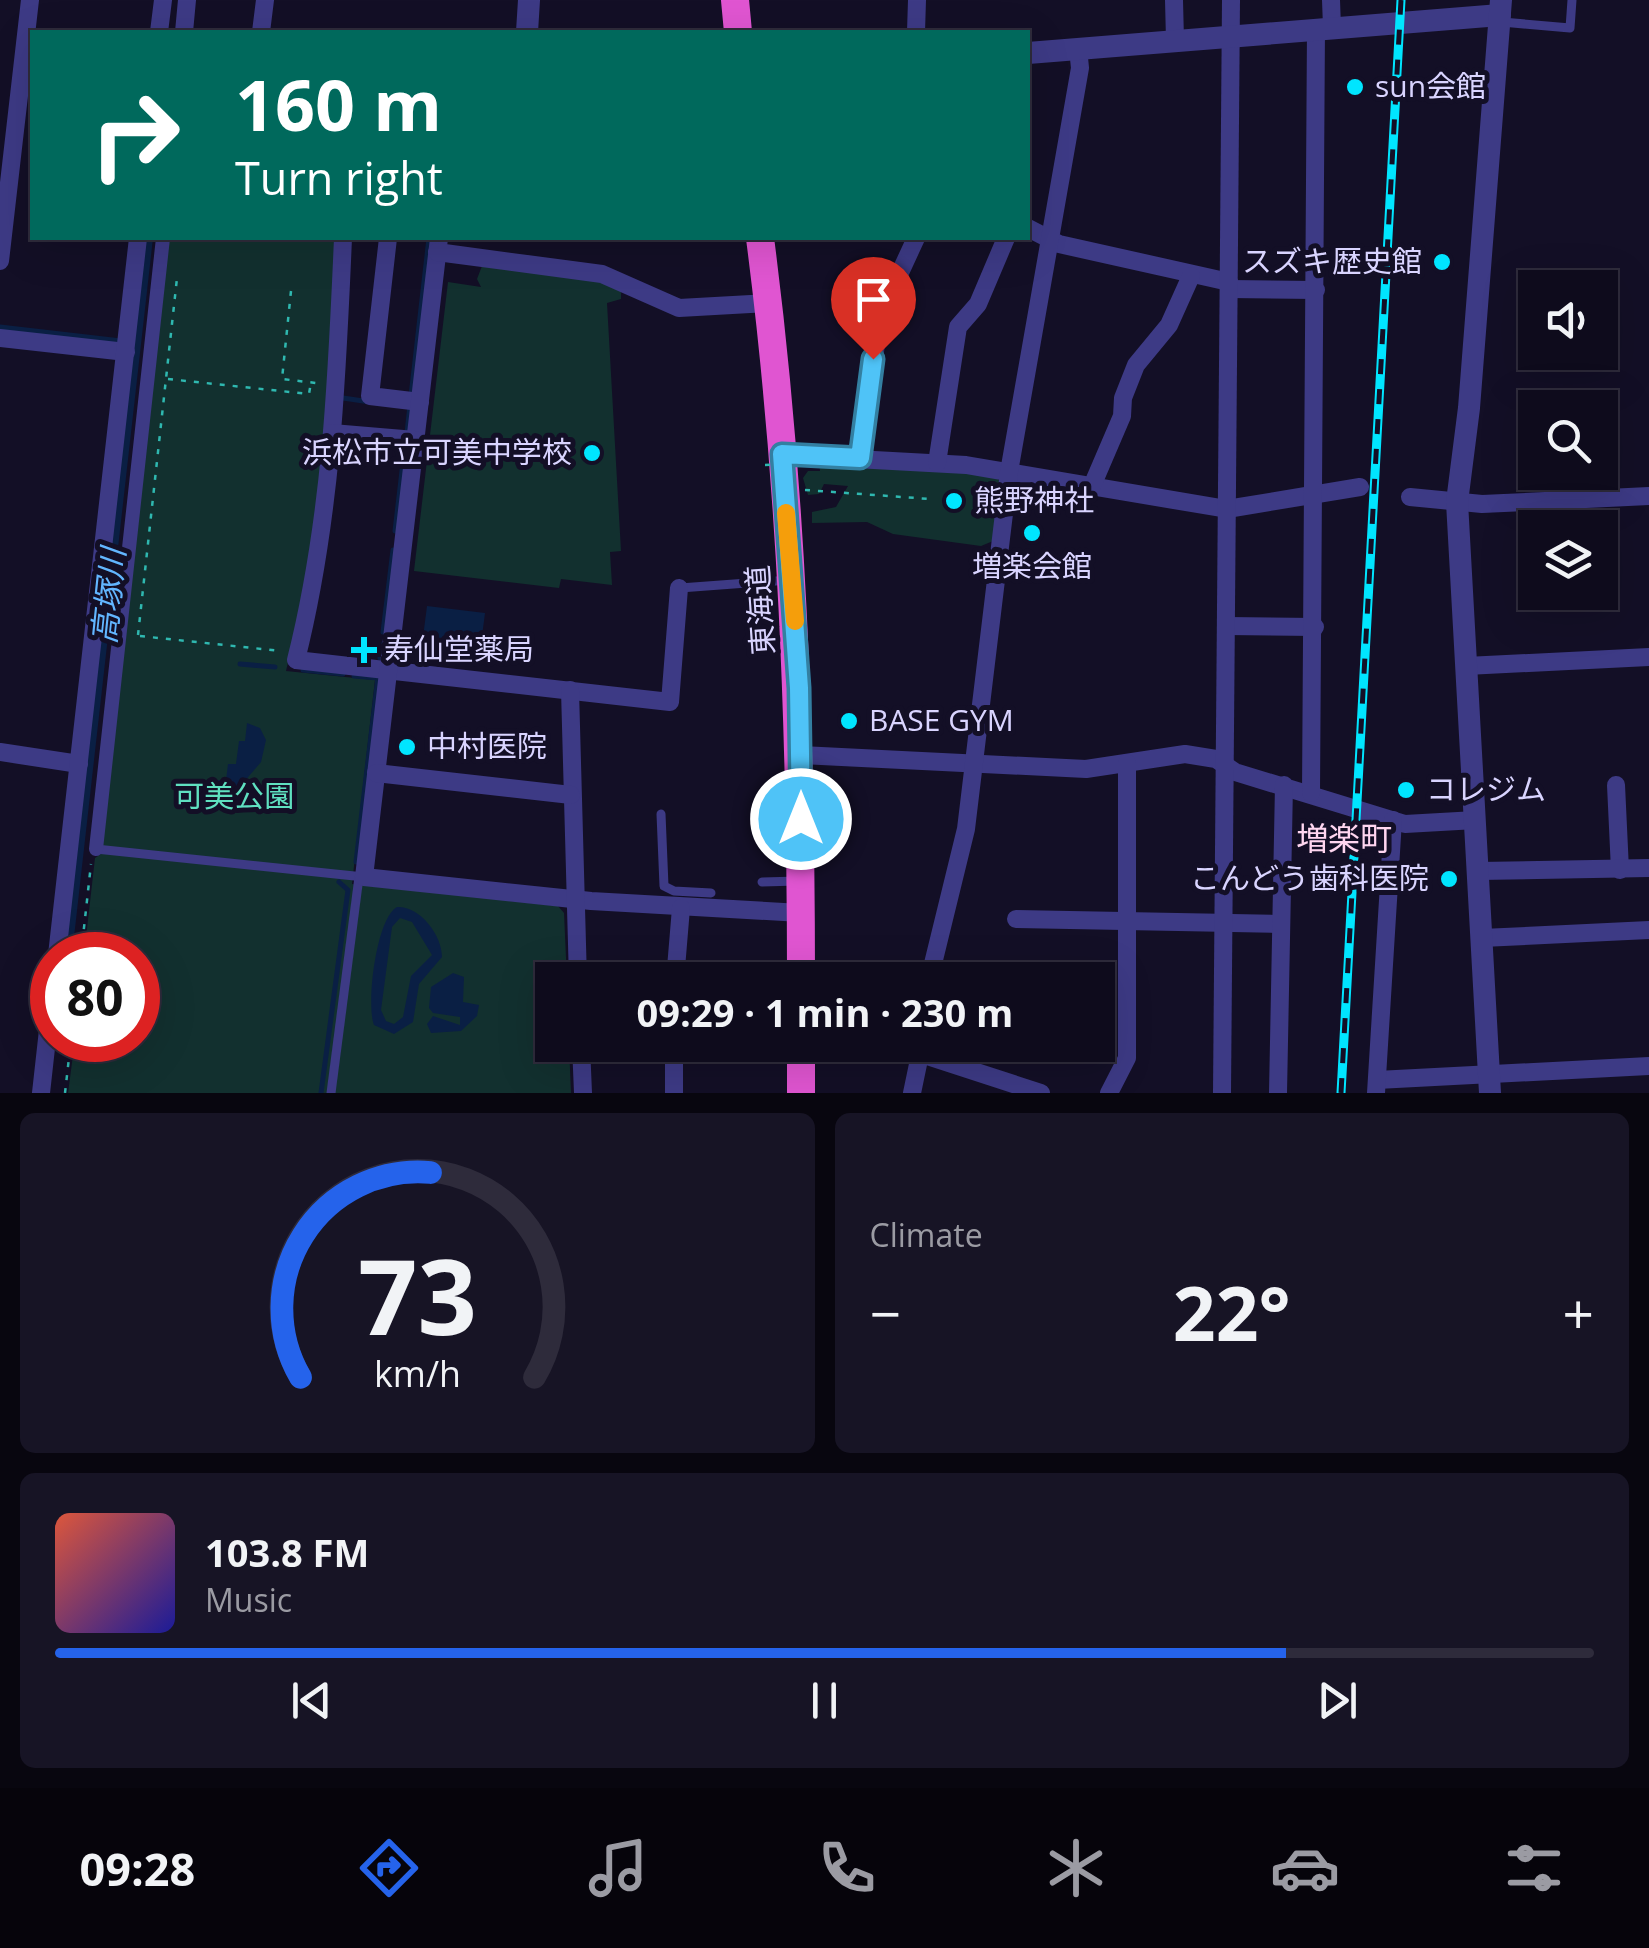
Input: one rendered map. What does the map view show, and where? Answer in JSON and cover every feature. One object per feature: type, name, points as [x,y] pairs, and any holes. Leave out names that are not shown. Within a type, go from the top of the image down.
[{"type":"highway","points":[[735,0],[738,30]]},
{"type":"highway","name":"東海道","points":[[760,240],[792,580],[801,754],[801,962]]},
{"type":"highway","points":[[800,1062],[800,1093]]},
{"type":"street","points":[[0,261],[30,0]]},
{"type":"street","points":[[159,30],[163,0]]},
{"type":"street","points":[[184,30],[188,0]]},
{"type":"street","points":[[261,30],[265,0]]},
{"type":"street","points":[[528,30],[529,0]]},
{"type":"street","points":[[916,0],[916,30]]},
{"type":"street","points":[[1174,0],[1175,40]]},
{"type":"street","points":[[1222,1093],[1232,0]]},
{"type":"street","points":[[1311,793],[1316,290],[1324,27],[1331,0]]},
{"type":"street","points":[[1030,53],[1500,12],[1469,408],[1457,502],[1489,1084]]},
{"type":"street","points":[[933,962],[966,829],[970,763],[1008,472],[1080,68],[1078,48]]},
{"type":"street","points":[[1030,229],[1050,240],[1229,286],[1316,290]]},
{"type":"street","points":[[60,932],[138,240]]},
{"type":"street","points":[[96,849],[162,240]]},
{"type":"street","points":[[343,240],[336,385],[320,557],[296,660],[670,702],[679,588]]},
{"type":"street","points":[[388,240],[370,396],[420,402]]},
{"type":"street","points":[[860,458],[880,316],[915,240]]},
{"type":"street","points":[[937,463],[958,327],[978,304],[1005,240]]},
{"type":"street","points":[[768,304],[679,308],[602,274],[438,245],[362,877],[681,908],[711,895],[801,912]]},
{"type":"street","points":[[1092,486],[1122,416],[1123,398],[1136,366],[1169,325],[1191,276]]},
{"type":"street","points":[[0,338],[126,352]]},
{"type":"street","points":[[332,433],[415,440]]},
{"type":"street","points":[[782,461],[860,458],[937,463],[1227,508],[1360,487]]},
{"type":"street","points":[[1410,497],[1457,502],[1649,496]]},
{"type":"street","points":[[1226,626],[1315,627]]},
{"type":"street","points":[[1466,666],[1649,657]]},
{"type":"street","points":[[570,690],[578,962]]},
{"type":"street","points":[[0,752],[102,766]]},
{"type":"street","points":[[801,754],[1076,769],[1186,754],[1405,824],[1476,820]]},
{"type":"street","points":[[1109,1093],[1127,1058],[1127,763]]},
{"type":"street","points":[[376,773],[571,795]]},
{"type":"street","points":[[1616,784],[1620,870]]},
{"type":"street","points":[[1278,1093],[1284,786]]},
{"type":"street","points":[[1393,820],[1377,1086],[1489,1084],[1649,1066]]},
{"type":"street","points":[[1478,871],[1649,868]]},
{"type":"street","points":[[676,962],[681,908]]},
{"type":"street","points":[[1016,920],[1279,924]]},
{"type":"street","points":[[1482,938],[1649,930]]},
{"type":"street","points":[[41,1093],[44,1062]]},
{"type":"street","points":[[581,1062],[582,1093]]},
{"type":"street","points":[[674,1062],[674,1093]]},
{"type":"street","points":[[912,1093],[918,1062]]},
{"type":"street","points":[[954,1062],[1041,1093]]},
{"type":"lane","points":[[1500,12],[1570,28],[1572,0]]},
{"type":"lane","points":[[679,588],[792,580]]},
{"type":"lane","points":[[661,814],[664,886],[674,892],[711,895]]},
{"type":"lane","points":[[761,820],[801,819]]},
{"type":"lane","points":[[96,849],[362,877],[331,1093]]},
{"type":"lane","points":[[762,882],[800,881]]},
{"type":"path","points":[[176,278],[138,635],[298,652]]},
{"type":"path","points":[[291,290],[282,379],[336,385]]},
{"type":"path","points":[[166,378],[310,394],[310,382]]},
{"type":"path","points":[[799,490],[930,498]]},
{"type":"path","points":[[84,932],[96,849]]},
{"type":"path","points":[[65,1093],[69,1062]]},
{"type":"green space","name":"可美公園","points":[[169,240],[336,240],[329,396],[313,556],[286,671],[375,680],[352,884],[558,906],[564,913],[566,962],[535,962],[535,1062],[570,1062],[571,1093],[68,1093],[72,1062],[160,1062],[160,932],[87,932],[95,858],[101,854]]},
{"type":"green space","points":[[482,266],[589,278],[621,289],[621,299],[607,303],[621,551],[610,552],[612,585],[561,579],[559,588],[414,571],[448,282],[481,287],[477,279]]},
{"type":"green space","points":[[819,461],[965,471],[997,478],[1001,483],[993,541],[981,546],[893,534],[867,522],[812,523],[812,512],[836,507],[848,486],[824,484],[819,494],[808,495],[803,478],[808,471],[820,471]]},
{"type":"water","name":"高塚川","points":[[146,240],[153,240],[75,932],[68,932]]},
{"type":"water","points":[[427,606],[485,613],[480,652],[422,645]]},
{"type":"water","points":[[247,723],[260,728],[266,740],[261,762],[238,789],[249,812],[223,809],[224,800],[213,799],[215,780],[226,780],[228,764],[236,764],[239,741],[245,741]]},
{"type":"water","points":[[397,907],[414,911],[428,923],[442,957],[419,984],[413,1022],[394,1034],[374,1025],[371,1000],[378,944],[390,914]],"holes":[[[400,918],[412,922],[432,955],[411,976],[403,1017],[394,1024],[386,1021],[381,1010],[392,927]]]},
{"type":"water","points":[[453,973],[464,977],[463,1002],[479,1005],[477,1016],[461,1031],[431,1033],[427,1024],[433,1016],[460,1025],[460,1017],[433,1013],[429,1008],[431,987]]},
{"type":"waterway","points":[[411,396],[429,240]]},
{"type":"waterway","points":[[0,327],[121,341]]},
{"type":"waterway","points":[[343,398],[370,402]]},
{"type":"waterway","points":[[407,433],[410,405]]},
{"type":"waterway","points":[[395,531],[405,445]]},
{"type":"waterway","points":[[383,632],[393,550]]},
{"type":"waterway","points":[[380,658],[382,645]]},
{"type":"waterway","points":[[240,664],[275,667]]},
{"type":"waterway","points":[[303,670],[343,674]]},
{"type":"waterway","points":[[354,676],[378,678]]},
{"type":"waterway","points":[[356,862],[378,677]]},
{"type":"waterway","points":[[321,1093],[348,890],[339,882]]},
{"type":"railway","points":[[1341,1093],[1401,0]]},
{"type":"slow traffic","points":[[786,513],[795,621]]},
{"type":"place","name":"sun会館","points":[[1355,87]]},
{"type":"place","name":"スズキ歴史館","points":[[1442,262]]},
{"type":"place","name":"浜松市立可美中学校","points":[[592,453]]},
{"type":"place","name":"熊野神社","points":[[954,501]]},
{"type":"place","name":"増楽会館","points":[[1032,533]]},
{"type":"place","name":"寿仙堂薬局","points":[[364,650]]},
{"type":"place","name":"BASE GYM","points":[[849,721]]},
{"type":"place","name":"中村医院","points":[[407,747]]},
{"type":"place","name":"コレジム","points":[[1406,790]]},
{"type":"place","name":"こんどう歯科医院","points":[[1449,879]]},
{"type":"district","name":"増楽町","points":[[1344,839]]},
{"type":"route","points":[[801,819],[799,688],[782,454],[860,458],[873,359]]}]
